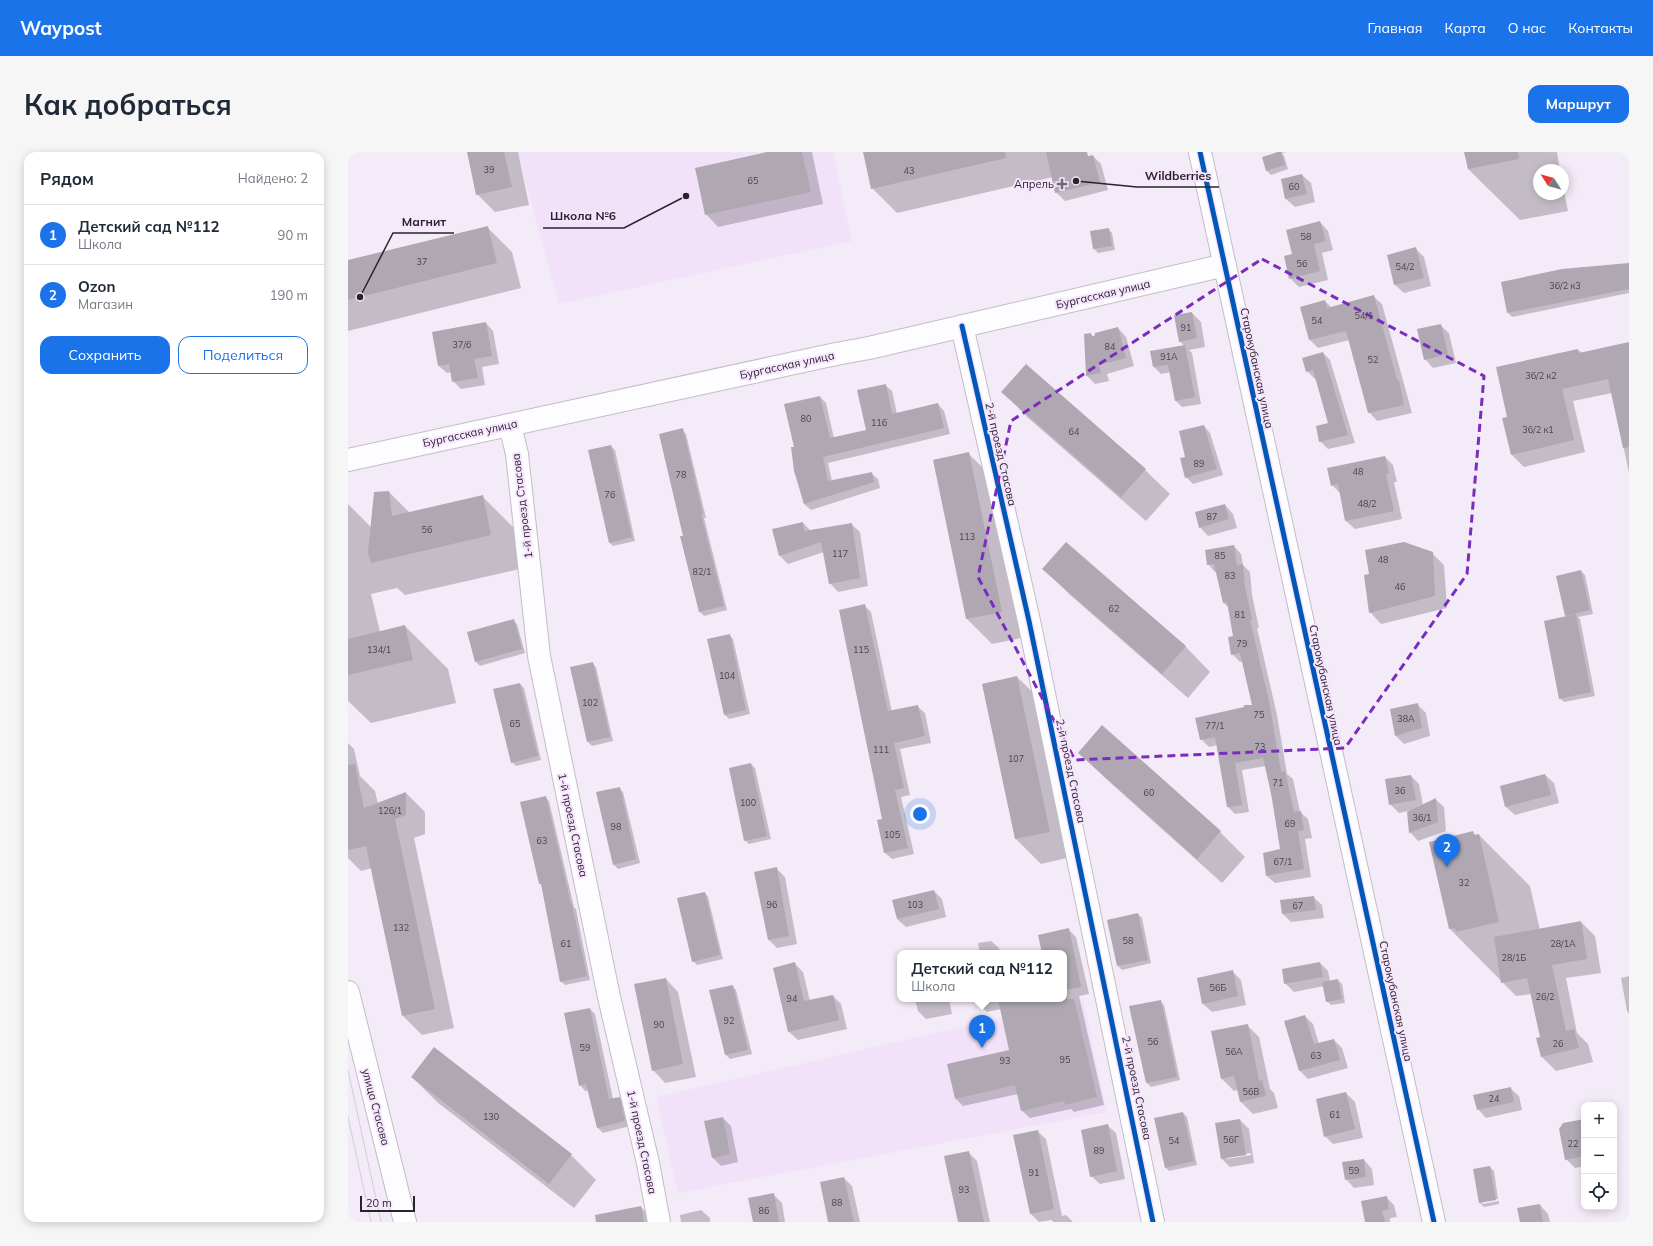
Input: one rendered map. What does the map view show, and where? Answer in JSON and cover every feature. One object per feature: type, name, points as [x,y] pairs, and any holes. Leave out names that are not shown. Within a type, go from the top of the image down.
[{"type":"street","name":"Старокубанская улица","points":[[1200,152],[1434,1222]]},
{"type":"street","name":"Бургасская улица","points":[[348,460],[828,355],[869,348],[1224,265]]},
{"type":"street","name":"2-й проезд Стасова","points":[[962,326],[1030,629],[1154,1222]]},
{"type":"street","name":"1-й проезд Стасова","points":[[510,425],[517,454],[539,656],[587,892],[648,1163],[659,1222]]},
{"type":"street","name":"улица Стасова","points":[[348,992],[405,1222]]},
{"type":"highlighted area","points":[[1262,259],[1484,376],[1467,574],[1345,748],[1075,760],[978,577],[1011,421]]},
{"type":"shaded area","points":[[517,152],[833,152],[852,241],[559,304]]},
{"type":"shaded area","points":[[1083,999],[1107,1112],[678,1193],[656,1097]]},
{"type":"building","points":[[467,152],[504,152],[512,187],[476,195]]},
{"type":"building","points":[[767,152],[802,152],[811,192],[705,215],[695,168]]},
{"type":"building","points":[[863,152],[1005,152],[1006,158],[871,189]]},
{"type":"building","points":[[1046,152],[1087,152],[1088,156],[1093,155],[1100,182],[1055,193]]},
{"type":"building","points":[[1281,152],[1285,165],[1266,171],[1262,157]]},
{"type":"building","points":[[1464,152],[1518,152],[1519,159],[1468,169]]},
{"type":"building","points":[[1302,174],[1307,194],[1285,199],[1281,179]]},
{"type":"building","points":[[1320,221],[1326,241],[1314,244],[1320,271],[1289,279],[1284,256],[1292,254],[1286,230]]},
{"type":"building","points":[[488,226],[497,263],[348,300],[348,260]]},
{"type":"building","points":[[1109,228],[1112,246],[1093,249],[1090,231]]},
{"type":"building","points":[[1416,247],[1424,278],[1394,285],[1387,255]]},
{"type":"building","points":[[1629,263],[1629,289],[1507,313],[1501,282],[1562,269]]},
{"type":"building","points":[[1374,295],[1397,380],[1399,380],[1404,405],[1368,413],[1346,331],[1309,340],[1300,307],[1325,300],[1327,308]]},
{"type":"building","points":[[1192,312],[1197,338],[1179,342],[1174,315]]},
{"type":"building","points":[[486,322],[492,356],[474,359],[478,378],[452,382],[449,364],[438,366],[432,332]]},
{"type":"building","points":[[1441,324],[1448,354],[1424,360],[1417,329]]},
{"type":"building","points":[[1118,327],[1126,358],[1099,365],[1101,373],[1086,376],[1084,334],[1091,333],[1092,337],[1095,333]]},
{"type":"building","points":[[1629,342],[1629,447],[1623,448],[1608,379],[1562,389],[1574,440],[1511,455],[1502,418],[1507,417],[1496,367],[1578,349],[1579,353]]},
{"type":"building","points":[[1185,345],[1195,397],[1175,401],[1168,365],[1153,367],[1150,351]]},
{"type":"building","points":[[1323,352],[1348,435],[1319,442],[1316,426],[1328,423],[1313,370],[1306,372],[1302,358]]},
{"type":"building","points":[[1026,364],[1146,469],[1121,497],[1001,392]]},
{"type":"building","points":[[886,384],[892,414],[938,403],[944,428],[823,457],[828,481],[872,472],[874,482],[804,504],[794,471],[791,447],[794,447],[784,404],[820,396],[830,438],[866,430],[857,390]]},
{"type":"building","points":[[1204,425],[1217,469],[1185,478],[1180,458],[1185,457],[1179,431]]},
{"type":"building","points":[[683,428],[703,514],[701,514],[724,606],[699,612],[680,536],[683,536],[659,434]]},
{"type":"building","points":[[611,445],[632,537],[609,543],[588,450]]},
{"type":"building","points":[[969,452],[1002,612],[966,619],[933,460]]},
{"type":"building","points":[[1385,456],[1389,473],[1386,474],[1394,511],[1345,521],[1338,484],[1331,486],[1327,468]]},
{"type":"building","points":[[389,491],[392,516],[483,495],[491,535],[371,563],[368,553],[374,492]]},
{"type":"building","points":[[1225,504],[1229,519],[1199,528],[1195,512]]},
{"type":"building","points":[[803,522],[804,531],[852,523],[860,578],[829,584],[821,542],[779,556],[772,529]]},
{"type":"building","points":[[1066,542],[1186,646],[1162,674],[1042,569]]},
{"type":"building","points":[[1404,542],[1433,552],[1435,596],[1369,613],[1364,575],[1369,574],[1365,550]]},
{"type":"building","points":[[1234,545],[1237,565],[1243,564],[1245,587],[1252,620],[1250,620],[1270,706],[1281,772],[1285,771],[1294,812],[1301,811],[1304,830],[1298,831],[1304,869],[1266,876],[1263,853],[1280,849],[1271,793],[1263,758],[1235,763],[1242,805],[1227,807],[1215,737],[1200,740],[1195,718],[1244,707],[1244,705],[1252,705],[1240,653],[1231,655],[1228,637],[1233,636],[1227,602],[1223,603],[1214,564],[1207,565],[1205,550]]},
{"type":"building","points":[[1581,570],[1590,610],[1565,616],[1556,576]]},
{"type":"building","points":[[865,604],[888,711],[918,705],[925,736],[894,743],[904,788],[895,790],[908,848],[884,853],[877,820],[882,819],[839,610]]},
{"type":"building","points":[[1576,614],[1591,692],[1559,699],[1544,621]]},
{"type":"building","points":[[514,619],[522,649],[475,662],[467,632]]},
{"type":"building","points":[[405,625],[413,660],[348,675],[348,639]]},
{"type":"building","points":[[730,634],[746,710],[724,715],[707,639]]},
{"type":"building","points":[[593,662],[610,737],[587,742],[570,667]]},
{"type":"building","points":[[1017,676],[1050,832],[1015,839],[982,684]]},
{"type":"building","points":[[520,683],[538,756],[511,763],[493,689]]},
{"type":"building","points":[[1418,703],[1422,728],[1395,736],[1390,709]]},
{"type":"building","points":[[1102,725],[1221,831],[1197,859],[1078,753]]},
{"type":"building","points":[[751,763],[767,836],[744,841],[729,768]]},
{"type":"building","points":[[355,764],[364,808],[406,792],[406,815],[395,819],[435,1009],[402,1016],[366,846],[348,850],[348,765]]},
{"type":"building","points":[[1545,774],[1551,795],[1505,807],[1500,786]]},
{"type":"building","points":[[1411,775],[1416,800],[1389,805],[1385,779]]},
{"type":"building","points":[[620,787],[636,859],[613,865],[596,792]]},
{"type":"building","points":[[546,796],[572,904],[587,976],[560,982],[541,884],[539,884],[520,802]]},
{"type":"building","points":[[1436,798],[1438,822],[1409,833],[1407,812]]},
{"type":"building","points":[[1473,831],[1474,835],[1479,834],[1499,922],[1456,932],[1455,928],[1449,929],[1429,842]]},
{"type":"building","points":[[777,867],[789,936],[768,940],[754,872]]},
{"type":"building","points":[[934,890],[939,909],[897,919],[892,900]]},
{"type":"building","points":[[705,892],[720,955],[692,962],[677,898]]},
{"type":"building","points":[[1314,896],[1316,910],[1282,914],[1280,900]]},
{"type":"building","points":[[1138,913],[1148,960],[1117,966],[1107,920]]},
{"type":"building","points":[[1581,921],[1587,959],[1552,965],[1566,1031],[1574,1029],[1579,1048],[1541,1057],[1536,1038],[1540,1037],[1527,978],[1501,983],[1494,937]]},
{"type":"building","points":[[1069,928],[1081,987],[1067,989],[1067,950],[1041,950],[1038,935]]},
{"type":"building","points":[[795,962],[804,1001],[833,995],[839,1020],[788,1032],[773,968]]},
{"type":"building","points":[[1320,962],[1323,977],[1284,984],[1282,969]]},
{"type":"building","points":[[1233,970],[1238,996],[1202,1004],[1197,978]]},
{"type":"building","points":[[666,978],[683,1064],[652,1071],[634,984]]},
{"type":"building","points":[[1338,979],[1342,999],[1326,1002],[1322,982]]},
{"type":"building","points":[[733,985],[748,1050],[725,1055],[709,990]]},
{"type":"building","points":[[1067,999],[1074,999],[1097,1097],[1065,1105],[1064,1101],[1021,1111],[1015,1085],[955,1099],[947,1064],[1009,1050],[999,1002],[1067,1002]]},
{"type":"building","points":[[1161,1000],[1177,1077],[1146,1083],[1129,1006]]},
{"type":"building","points":[[590,1008],[609,1099],[620,1097],[625,1121],[597,1128],[586,1084],[579,1086],[564,1013]]},
{"type":"building","points":[[1305,1015],[1314,1044],[1334,1039],[1340,1060],[1299,1071],[1284,1021]]},
{"type":"building","points":[[1248,1024],[1259,1081],[1262,1080],[1266,1096],[1240,1102],[1234,1076],[1221,1079],[1211,1031]]},
{"type":"building","points":[[434,1047],[572,1154],[549,1184],[411,1077]]},
{"type":"building","points":[[1511,1087],[1514,1102],[1477,1110],[1473,1095]]},
{"type":"building","points":[[1346,1092],[1355,1129],[1324,1137],[1316,1099]]},
{"type":"building","points":[[1183,1112],[1194,1161],[1165,1168],[1154,1118]]},
{"type":"building","points":[[723,1117],[730,1154],[712,1158],[704,1121]]},
{"type":"building","points":[[1240,1119],[1246,1155],[1221,1159],[1215,1123]]},
{"type":"building","points":[[1581,1120],[1581,1157],[1565,1160],[1559,1129],[1563,1123]]},
{"type":"building","points":[[1108,1124],[1117,1171],[1090,1177],[1081,1130]]},
{"type":"building","points":[[1038,1130],[1054,1209],[1030,1214],[1013,1135]]},
{"type":"building","points":[[969,1151],[984,1222],[958,1222],[944,1156]]},
{"type":"building","points":[[1364,1159],[1366,1177],[1345,1180],[1342,1162]]},
{"type":"building","points":[[1490,1166],[1496,1200],[1479,1203],[1473,1169]]},
{"type":"building","points":[[844,1177],[854,1222],[828,1222],[820,1182]]},
{"type":"building","points":[[774,1193],[779,1222],[753,1222],[748,1198]]},
{"type":"building","points":[[1387,1196],[1389,1209],[1382,1211],[1385,1222],[1365,1222],[1361,1201]]},
{"type":"building","points":[[1540,1204],[1543,1222],[1520,1222],[1517,1208]]},
{"type":"building","points":[[641,1206],[644,1222],[596,1222],[595,1215]]},
{"type":"tram line","points":[[348,1070],[381,1222]]},
{"type":"tram line","points":[[348,1117],[371,1222]]},
{"type":"cycle path","points":[[1200,152],[1434,1222]]},
{"type":"cycle path","points":[[962,326],[1029,621],[1153,1222]]},
{"type":"place","name":"Wildberries","points":[[1076,181]]},
{"type":"place","name":"Апрель","points":[[1062,184]]},
{"type":"place","name":"Школа №6","points":[[686,196]]},
{"type":"place","name":"Магнит","points":[[360,297]]},
{"type":"place","name":"Ozon","points":[[1447,867]]},
{"type":"place","name":"Детский сад №112","points":[[982,1048]]}]
